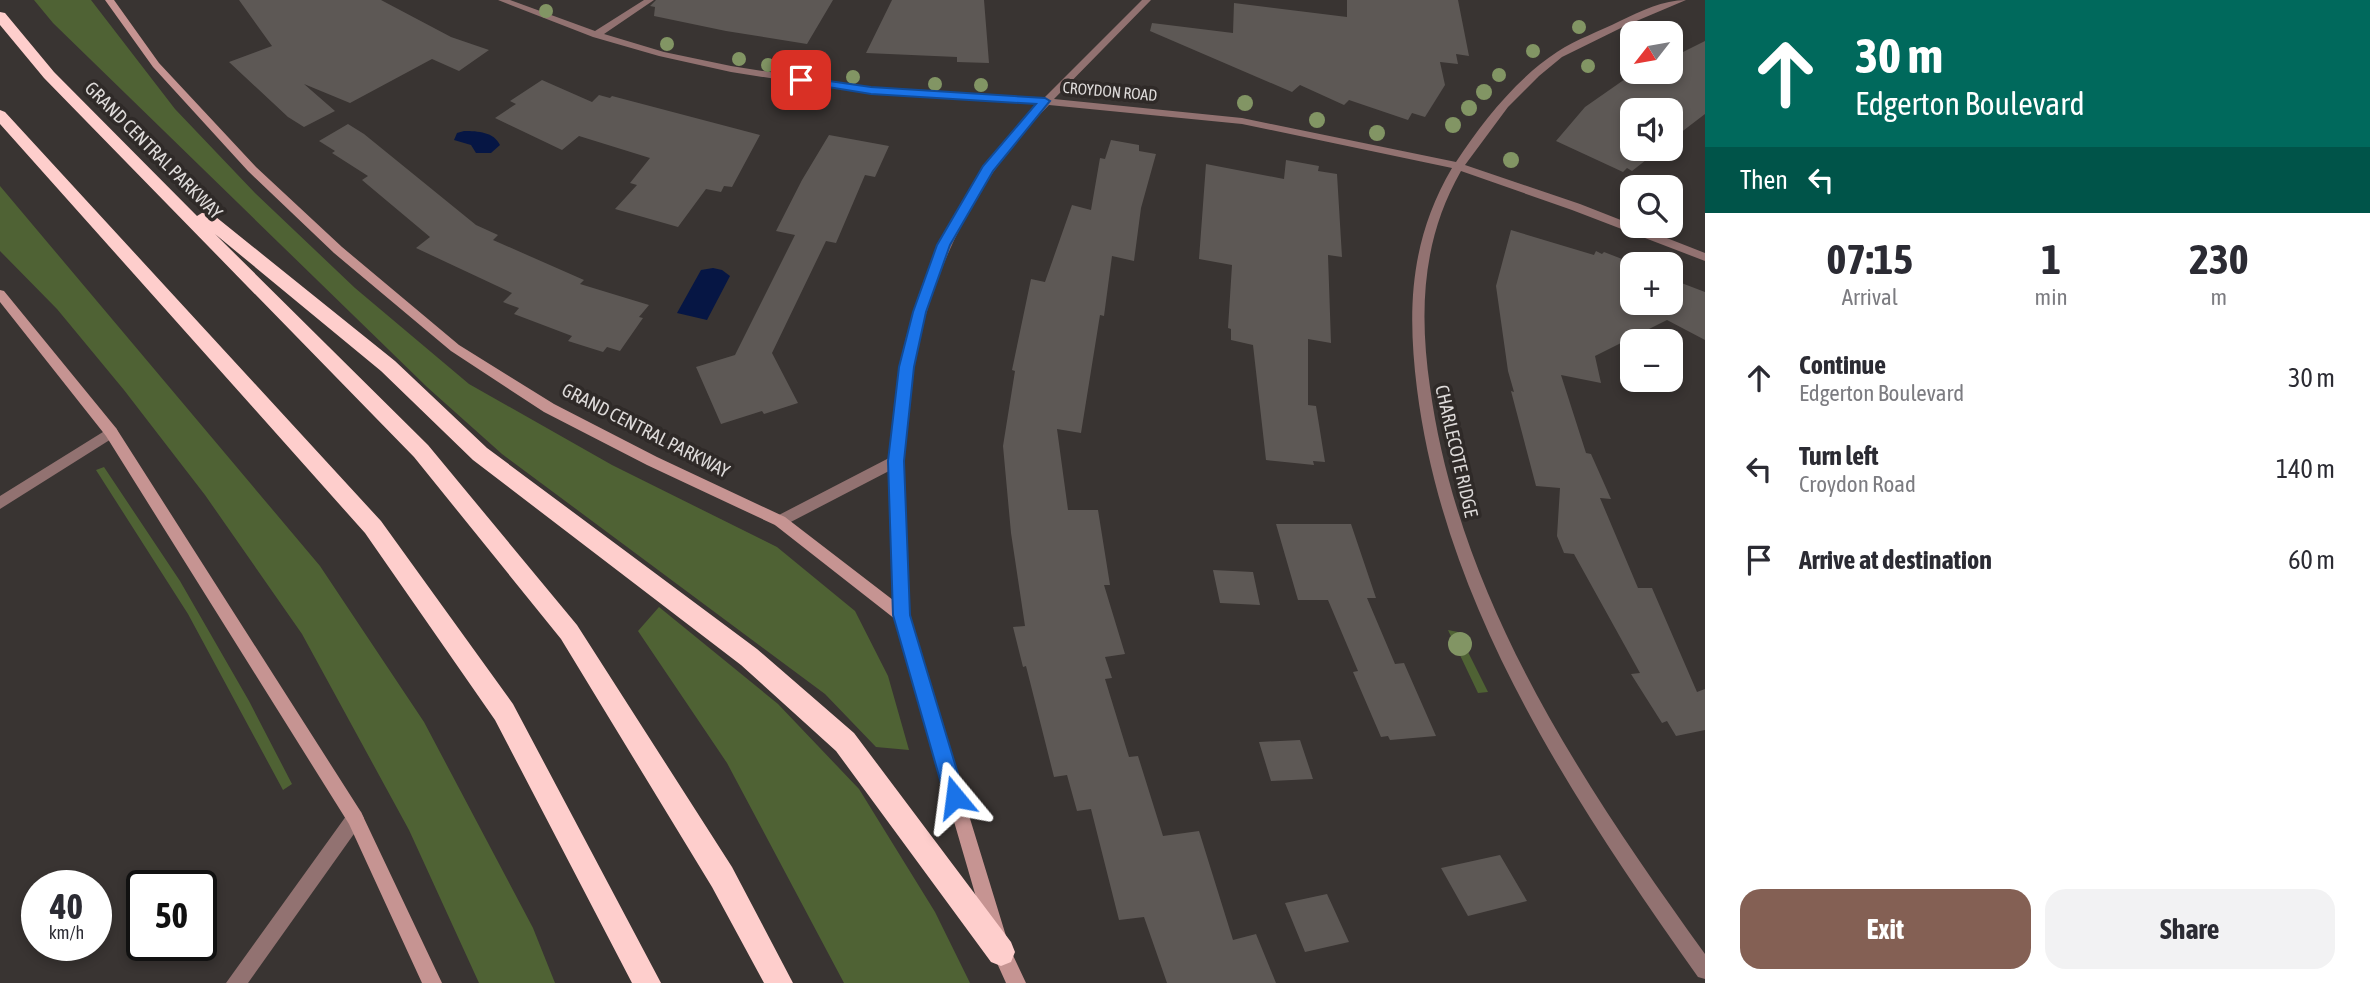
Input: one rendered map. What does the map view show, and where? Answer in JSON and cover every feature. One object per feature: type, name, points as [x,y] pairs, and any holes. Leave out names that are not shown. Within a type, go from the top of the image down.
[{"type":"highway","name":"GRAND CENTRAL PARKWAY","points":[[0,16],[50,75],[115,144],[421,451],[569,632],[722,877],[779,983]]},
{"type":"highway","points":[[0,115],[373,527],[504,712],[647,983]]},
{"type":"highway","points":[[115,144],[388,366],[480,454],[749,657],[845,742],[1001,952]]},
{"type":"main road","name":"GRAND CENTRAL PARKWAY","points":[[109,0],[156,65],[252,169],[338,250],[455,348],[549,408],[780,522],[901,615]]},
{"type":"main road","points":[[0,294],[111,432],[355,818],[432,983]]},
{"type":"main road","points":[[901,615],[1001,952],[1016,983]]},
{"type":"street","name":"CROYDON ROAD","points":[[502,0],[596,35],[662,54],[731,69],[871,91],[1045,101],[1242,121],[1457,166],[1576,207],[1705,257]]},
{"type":"street","points":[[596,35],[650,0]]},
{"type":"street","points":[[901,615],[896,461],[906,367],[919,312],[944,245],[988,169],[1045,101],[1147,0]]},
{"type":"street","name":"CHARLECOTE RIDGE","points":[[1682,0],[1645,12],[1559,55],[1501,106],[1457,166],[1441,197],[1424,250],[1417,308],[1422,402],[1442,490],[1467,561],[1521,681],[1580,787],[1647,890],[1705,970]]},
{"type":"street","points":[[0,503],[111,432]]},
{"type":"street","points":[[780,522],[896,461]]},
{"type":"street","points":[[236,983],[355,818]]},
{"type":"green space","points":[[34,0],[91,0],[175,109],[255,193],[355,288],[469,384],[612,465],[777,547],[855,611],[888,676],[909,750],[876,747],[825,694],[502,454],[427,387],[53,23]]},
{"type":"green space","points":[[0,186],[320,566],[424,722],[533,928],[555,983],[479,983],[409,830],[302,634],[205,495],[124,390],[57,309],[0,251]]},
{"type":"green space","points":[[104,467],[180,581],[249,701],[292,784],[283,790],[188,614],[96,470]]},
{"type":"green space","points":[[659,607],[778,704],[859,789],[935,912],[970,983],[844,983],[727,763],[638,631]]},
{"type":"green space","points":[[1448,630],[1458,632],[1488,692],[1478,693]]},
{"type":"water","points":[[464,131],[490,135],[500,145],[491,153],[476,153],[471,145],[454,140],[457,133]]},
{"type":"water","points":[[713,268],[730,276],[707,320],[677,313],[701,270]]},
{"type":"building","points":[[239,0],[381,0],[451,37],[489,50],[459,71],[432,59],[350,103],[304,84],[335,111],[304,127],[288,117],[229,62],[272,46]]},
{"type":"building","points":[[656,0],[833,0],[807,44],[654,16],[655,7],[650,6]]},
{"type":"building","points":[[892,0],[984,0],[989,63],[957,62],[957,57],[866,53]]},
{"type":"building","points":[[1347,0],[1458,0],[1469,56],[1456,54],[1458,64],[1440,62],[1445,85],[1425,117],[1412,113],[1408,120],[1349,100],[1344,105],[1300,85],[1292,92],[1150,31],[1152,23],[1233,33],[1234,3],[1347,17]]},
{"type":"building","points":[[1705,41],[1705,114],[1683,131],[1683,98],[1620,98],[1620,161],[1645,161],[1632,171],[1627,168],[1623,172],[1556,141],[1585,107],[1620,83],[1684,84],[1684,52]]},
{"type":"building","points":[[542,80],[592,102],[599,95],[610,98],[612,96],[760,135],[732,187],[724,186],[721,192],[706,189],[678,227],[615,209],[637,185],[630,183],[650,158],[579,136],[562,150],[495,118],[516,104],[510,101]]},
{"type":"building","points":[[348,124],[476,225],[498,235],[493,240],[584,280],[580,284],[649,305],[620,351],[607,347],[603,352],[568,341],[572,336],[514,314],[519,308],[503,302],[512,293],[416,248],[430,237],[362,180],[368,176],[332,153],[335,151],[319,141]]},
{"type":"building","points":[[829,135],[889,146],[875,177],[865,175],[836,243],[826,241],[772,353],[798,403],[721,424],[696,367],[735,355],[795,235],[776,231]]},
{"type":"building","points":[[1111,140],[1139,145],[1139,151],[1156,154],[1141,208],[1134,261],[1112,256],[1104,316],[1100,315],[1081,433],[1057,429],[1068,510],[1098,510],[1110,585],[1104,585],[1125,654],[1105,657],[1112,678],[1105,679],[1129,757],[1138,756],[1163,836],[1199,831],[1233,940],[1256,934],[1276,983],[1167,983],[1144,917],[1119,920],[1091,809],[1077,811],[1067,775],[1054,777],[1026,666],[1023,667],[1013,627],[1025,626],[1011,533],[1003,446],[1015,371],[1012,370],[1031,279],[1045,282],[1072,205],[1091,210],[1100,158],[1105,159]]},
{"type":"building","points":[[1286,160],[1319,166],[1318,171],[1337,174],[1342,257],[1328,255],[1331,343],[1308,339],[1308,405],[1316,406],[1325,462],[1313,461],[1314,465],[1266,460],[1253,345],[1231,340],[1231,329],[1228,328],[1232,265],[1199,259],[1206,164],[1284,179]]},
{"type":"building","points":[[1511,230],[1594,255],[1596,251],[1620,258],[1620,315],[1683,315],[1683,284],[1705,292],[1705,340],[1667,320],[1649,329],[1620,329],[1620,344],[1595,356],[1601,383],[1561,375],[1586,453],[1591,454],[1611,499],[1600,498],[1638,588],[1652,588],[1697,692],[1705,689],[1705,730],[1676,736],[1667,721],[1662,723],[1631,674],[1640,673],[1574,554],[1564,553],[1557,536],[1560,488],[1536,486],[1511,391],[1514,392],[1508,371],[1496,286]]},
{"type":"building","points":[[1276,524],[1351,524],[1376,598],[1367,598],[1395,664],[1404,663],[1436,736],[1390,740],[1388,736],[1381,737],[1353,672],[1358,671],[1328,600],[1298,600]]},
{"type":"building","points":[[1213,570],[1253,572],[1260,605],[1220,603]]},
{"type":"building","points":[[1300,740],[1313,779],[1271,781],[1259,742]]},
{"type":"building","points":[[1500,855],[1527,901],[1468,916],[1441,868]]},
{"type":"building","points":[[1327,894],[1349,942],[1305,952],[1285,903]]},
{"type":"route","points":[[801,80],[871,91],[1045,101],[988,169],[944,245],[919,312],[906,367],[896,461],[901,615],[955,797]]}]
